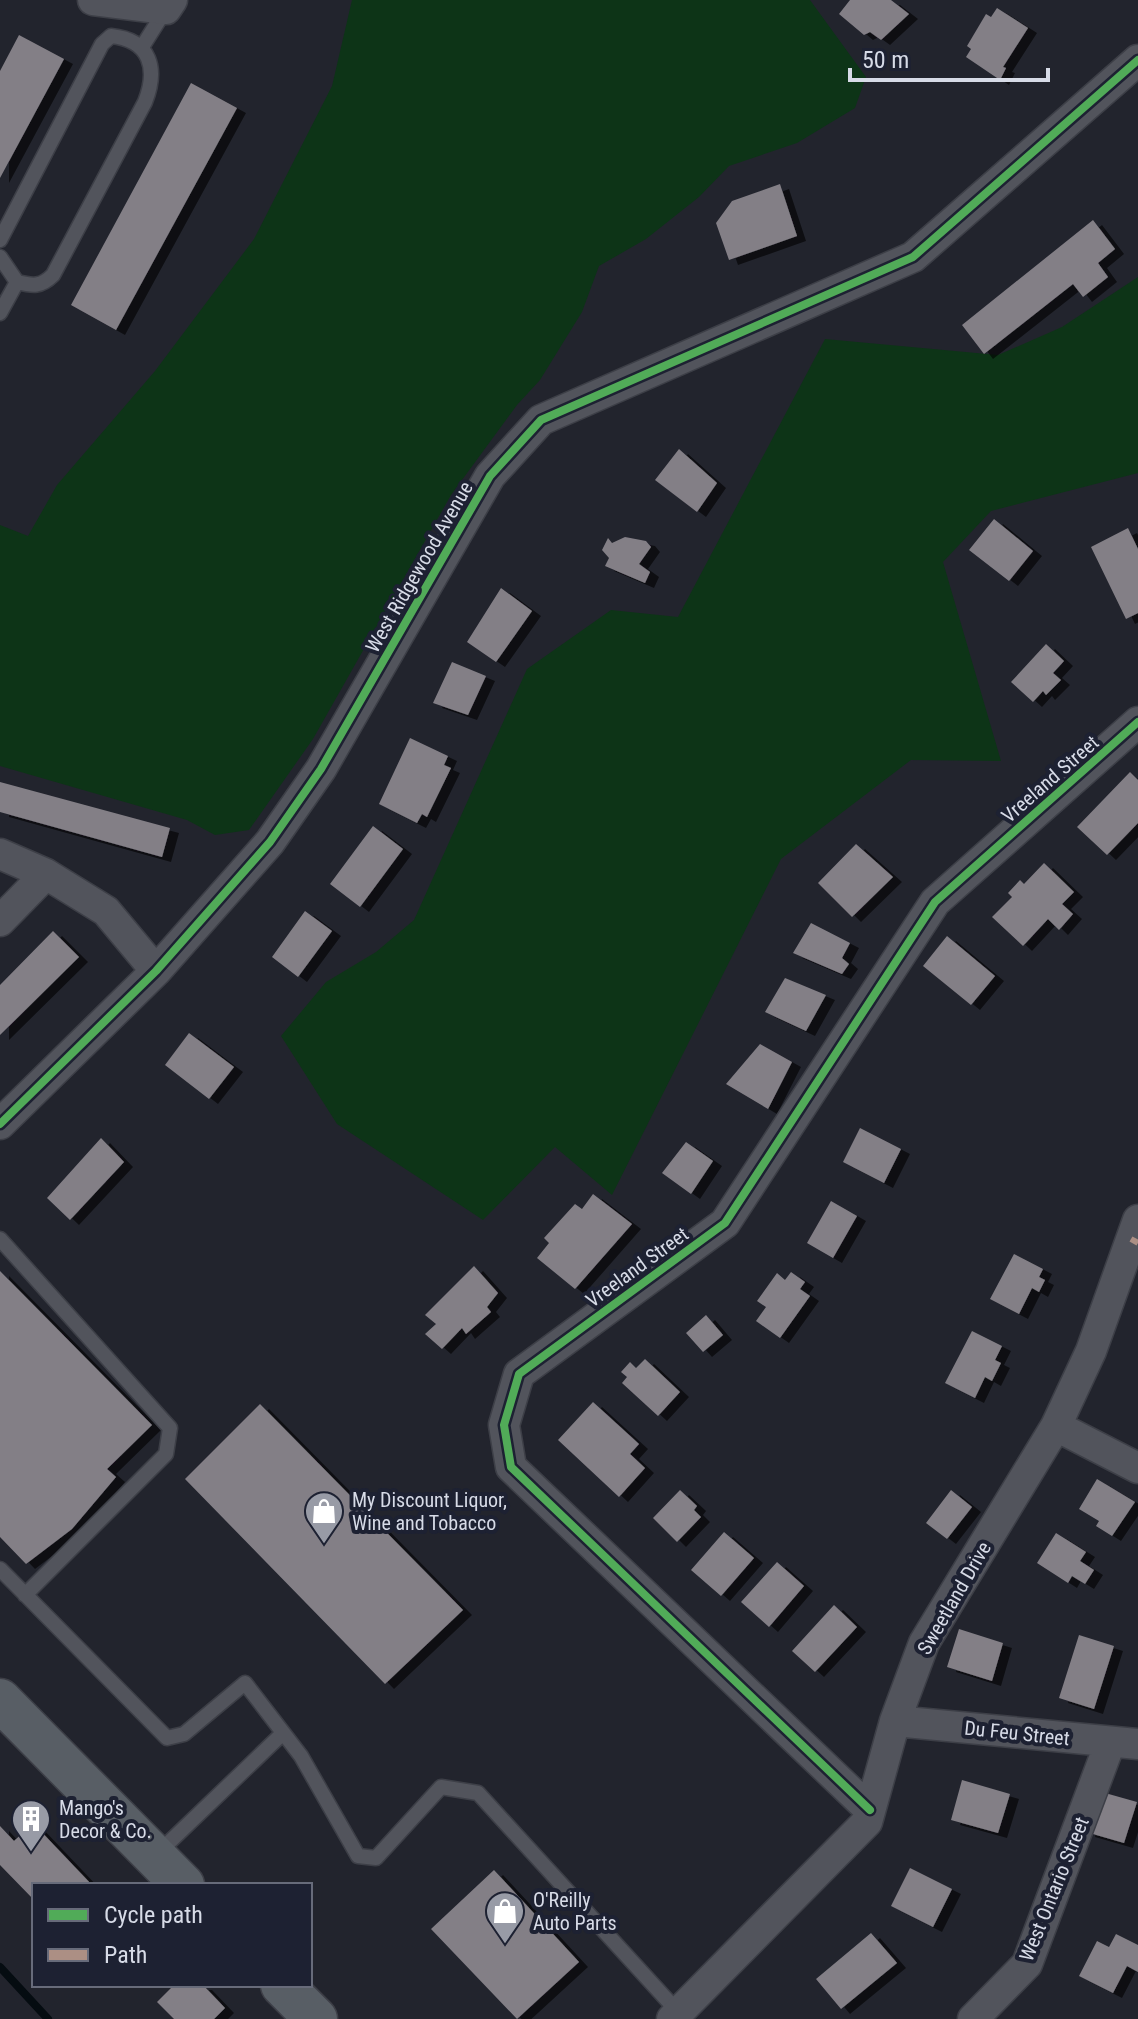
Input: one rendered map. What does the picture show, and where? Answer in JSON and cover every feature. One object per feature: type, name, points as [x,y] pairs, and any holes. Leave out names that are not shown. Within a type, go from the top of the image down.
[{"type":"main road","points":[[0,1700],[169,1871]]},
{"type":"main road","points":[[284,1987],[316,2019]]},
{"type":"street","points":[[93,0],[169,5]]},
{"type":"street","name":"West Ridgewood Avenue","points":[[0,1124],[156,971],[270,842],[313,781],[490,476],[541,420],[913,257],[1138,60]]},
{"type":"street","name":"Vreeland Street","points":[[870,1810],[511,1467],[504,1425],[519,1374],[725,1223],[935,902],[1138,722]]},
{"type":"street","points":[[0,854],[46,874],[106,911],[156,971]]},
{"type":"street","points":[[0,921],[46,874]]},
{"type":"street","name":"Sweetland Drive","points":[[675,2016],[867,1822],[895,1721],[924,1643],[1056,1426],[1091,1351],[1136,1234]]},
{"type":"street","points":[[1056,1426],[1138,1468]]},
{"type":"street","name":"Du Feu Street","points":[[895,1721],[1124,1744]]},
{"type":"street","name":"West Ontario Street","points":[[973,2019],[1027,1964],[1124,1744]]},
{"type":"lane","points":[[142,47],[169,5]]},
{"type":"lane","points":[[0,240],[102,44],[111,36],[124,37],[142,47],[152,63],[150,88],[53,275],[44,284],[33,286],[17,282],[0,257]]},
{"type":"lane","points":[[0,313],[17,282]]},
{"type":"lane","points":[[0,1239],[170,1428],[166,1454],[25,1595]]},
{"type":"lane","points":[[0,1569],[167,1738],[184,1734],[245,1683],[301,1756],[358,1856],[376,1858],[441,1787],[478,1793],[675,2016]]},
{"type":"lane","points":[[169,1871],[282,1734]]},
{"type":"green space","points":[[352,0],[810,0],[866,77],[855,108],[797,143],[729,166],[699,197],[646,239],[599,266],[582,312],[540,380],[517,405],[451,495],[313,739],[249,830],[215,835],[187,820],[0,766],[0,525],[28,536],[57,485],[155,371],[254,239],[332,86]]},
{"type":"green space","points":[[1138,277],[1138,473],[991,511],[943,562],[1001,761],[911,760],[781,859],[612,1195],[555,1147],[483,1220],[337,1124],[281,1036],[326,982],[376,952],[414,920],[527,669],[611,610],[678,617],[825,339],[998,355],[1062,327]]},
{"type":"building","points":[[850,0],[891,0],[909,14],[881,40],[870,32],[864,35],[839,14]]},
{"type":"building","points":[[997,8],[1028,28],[1003,67],[1006,68],[1000,80],[966,57],[971,49],[967,46],[986,14],[991,17]]},
{"type":"building","points":[[19,35],[64,59],[0,178],[0,71]]},
{"type":"building","points":[[191,83],[237,108],[116,330],[71,305]]},
{"type":"building","points":[[780,184],[797,236],[729,260],[716,223],[732,201]]},
{"type":"building","points":[[1093,220],[1115,249],[1098,263],[1108,277],[1083,297],[1073,284],[984,354],[962,325]]},
{"type":"building","points":[[679,449],[717,483],[697,512],[655,480]]},
{"type":"building","points":[[994,519],[1033,551],[1009,581],[969,550]]},
{"type":"building","points":[[1128,528],[1138,549],[1138,613],[1126,619],[1091,547]]},
{"type":"building","points":[[625,537],[646,541],[651,547],[639,564],[650,572],[645,583],[605,566],[609,558],[602,550],[608,538],[612,543]]},
{"type":"building","points":[[501,588],[532,611],[496,662],[467,642]]},
{"type":"building","points":[[1046,644],[1064,661],[1053,673],[1061,680],[1046,695],[1043,691],[1033,702],[1011,682]]},
{"type":"building","points":[[452,662],[486,676],[468,715],[433,703]]},
{"type":"building","points":[[410,738],[448,756],[444,765],[451,768],[427,817],[422,814],[417,823],[379,804]]},
{"type":"building","points":[[1130,772],[1138,780],[1138,823],[1107,855],[1077,827]]},
{"type":"building","points":[[0,782],[170,828],[162,857],[0,812]]},
{"type":"building","points":[[373,826],[403,849],[360,907],[330,884]]},
{"type":"building","points":[[856,844],[893,877],[852,917],[818,883]]},
{"type":"building","points":[[1044,863],[1074,892],[1062,904],[1073,914],[1059,930],[1048,919],[1023,946],[992,917],[1012,897],[1008,893],[1020,880],[1024,884]]},
{"type":"building","points":[[305,911],[332,931],[298,977],[272,957]]},
{"type":"building","points":[[811,923],[850,943],[842,958],[849,964],[842,974],[793,953]]},
{"type":"building","points":[[53,931],[79,957],[0,1035],[0,985]]},
{"type":"building","points":[[947,936],[995,976],[971,1005],[923,966]]},
{"type":"building","points":[[785,978],[826,995],[806,1031],[765,1012]]},
{"type":"building","points":[[189,1033],[234,1067],[209,1099],[165,1065]]},
{"type":"building","points":[[760,1044],[792,1062],[768,1109],[726,1084]]},
{"type":"building","points":[[860,1128],[901,1149],[884,1183],[843,1162]]},
{"type":"building","points":[[101,1138],[124,1162],[70,1220],[47,1198]]},
{"type":"building","points":[[686,1142],[713,1161],[691,1194],[662,1173]]},
{"type":"building","points":[[593,1194],[632,1224],[575,1289],[537,1258],[549,1243],[544,1238],[575,1204],[582,1209]]},
{"type":"building","points":[[831,1201],[857,1216],[833,1258],[807,1243]]},
{"type":"building","points":[[1014,1254],[1043,1269],[1039,1277],[1045,1280],[1039,1292],[1032,1288],[1019,1314],[990,1299]]},
{"type":"building","points":[[474,1266],[498,1293],[487,1307],[491,1312],[466,1334],[462,1328],[442,1349],[425,1334],[436,1324],[425,1315]]},
{"type":"building","points":[[0,1271],[152,1425],[107,1469],[116,1477],[72,1529],[26,1564],[0,1537]]},
{"type":"building","points":[[791,1272],[805,1282],[800,1289],[810,1296],[780,1338],[756,1321],[766,1307],[757,1301],[777,1273],[785,1280]]},
{"type":"building","points":[[706,1315],[723,1335],[703,1352],[686,1333]]},
{"type":"building","points":[[972,1331],[1002,1346],[995,1360],[1001,1363],[992,1381],[985,1377],[975,1398],[945,1383]]},
{"type":"building","points":[[645,1359],[680,1392],[658,1416],[622,1383],[627,1377],[621,1372],[630,1362],[636,1368]]},
{"type":"building","points":[[593,1402],[639,1444],[630,1454],[645,1468],[619,1497],[558,1440]]},
{"type":"building","name":"My Discount Liquor, Wine and Tobacco","points":[[260,1404],[463,1610],[385,1684],[185,1479]]},
{"type":"building","points":[[1097,1479],[1135,1502],[1112,1536],[1096,1526],[1099,1521],[1079,1509]]},
{"type":"building","points":[[680,1490],[697,1506],[694,1510],[701,1517],[677,1542],[653,1518]]},
{"type":"building","points":[[951,1490],[972,1507],[947,1539],[926,1523]]},
{"type":"building","points":[[724,1532],[754,1558],[721,1596],[691,1570]]},
{"type":"building","points":[[1056,1533],[1086,1552],[1080,1561],[1094,1570],[1085,1584],[1072,1576],[1068,1583],[1037,1563]]},
{"type":"building","points":[[777,1562],[804,1586],[769,1627],[741,1602]]},
{"type":"building","points":[[834,1605],[857,1627],[815,1672],[792,1651]]},
{"type":"building","points":[[959,1629],[1003,1643],[992,1681],[947,1667]]},
{"type":"building","points":[[1079,1635],[1114,1646],[1094,1709],[1059,1698]]},
{"type":"building","points":[[962,1780],[1010,1794],[998,1833],[951,1820]]},
{"type":"building","points":[[1098,1791],[1137,1802],[1124,1843],[1086,1832]]},
{"type":"building","name":"Mango's Decor & Co.","points":[[33,1823],[90,1883],[32,1883],[32,1898],[0,1865],[0,1826],[14,1841]]},
{"type":"building","points":[[910,1868],[952,1889],[933,1927],[891,1906]]},
{"type":"building","name":"O'Reilly Auto Parts","points":[[494,1870],[579,1962],[517,2019],[431,1929]]},
{"type":"building","points":[[871,1933],[897,1963],[841,2009],[816,1979]]},
{"type":"building","points":[[1116,1934],[1138,1945],[1138,1972],[1127,1966],[1113,1993],[1079,1976],[1097,1941],[1109,1947]]},
{"type":"building","points":[[172,1987],[205,1987],[225,2008],[214,2019],[174,2019],[157,2002]]},
{"type":"waterway","points":[[0,1967],[48,2019]]},
{"type":"marked path","points":[[1131,1239],[1138,1243]]},
{"type":"cycle path","points":[[0,1124],[156,971],[270,842],[321,769],[490,476],[541,420],[913,257],[1138,60]]},
{"type":"cycle path","points":[[870,1810],[511,1467],[504,1425],[519,1374],[725,1223],[935,902],[1138,722]]},
{"type":"place","name":"My Discount Liquor, Wine and Tobacco","points":[[324,1545]]},
{"type":"place","name":"Mango's Decor & Co.","points":[[31,1853]]},
{"type":"place","name":"O'Reilly Auto Parts","points":[[505,1945]]}]
